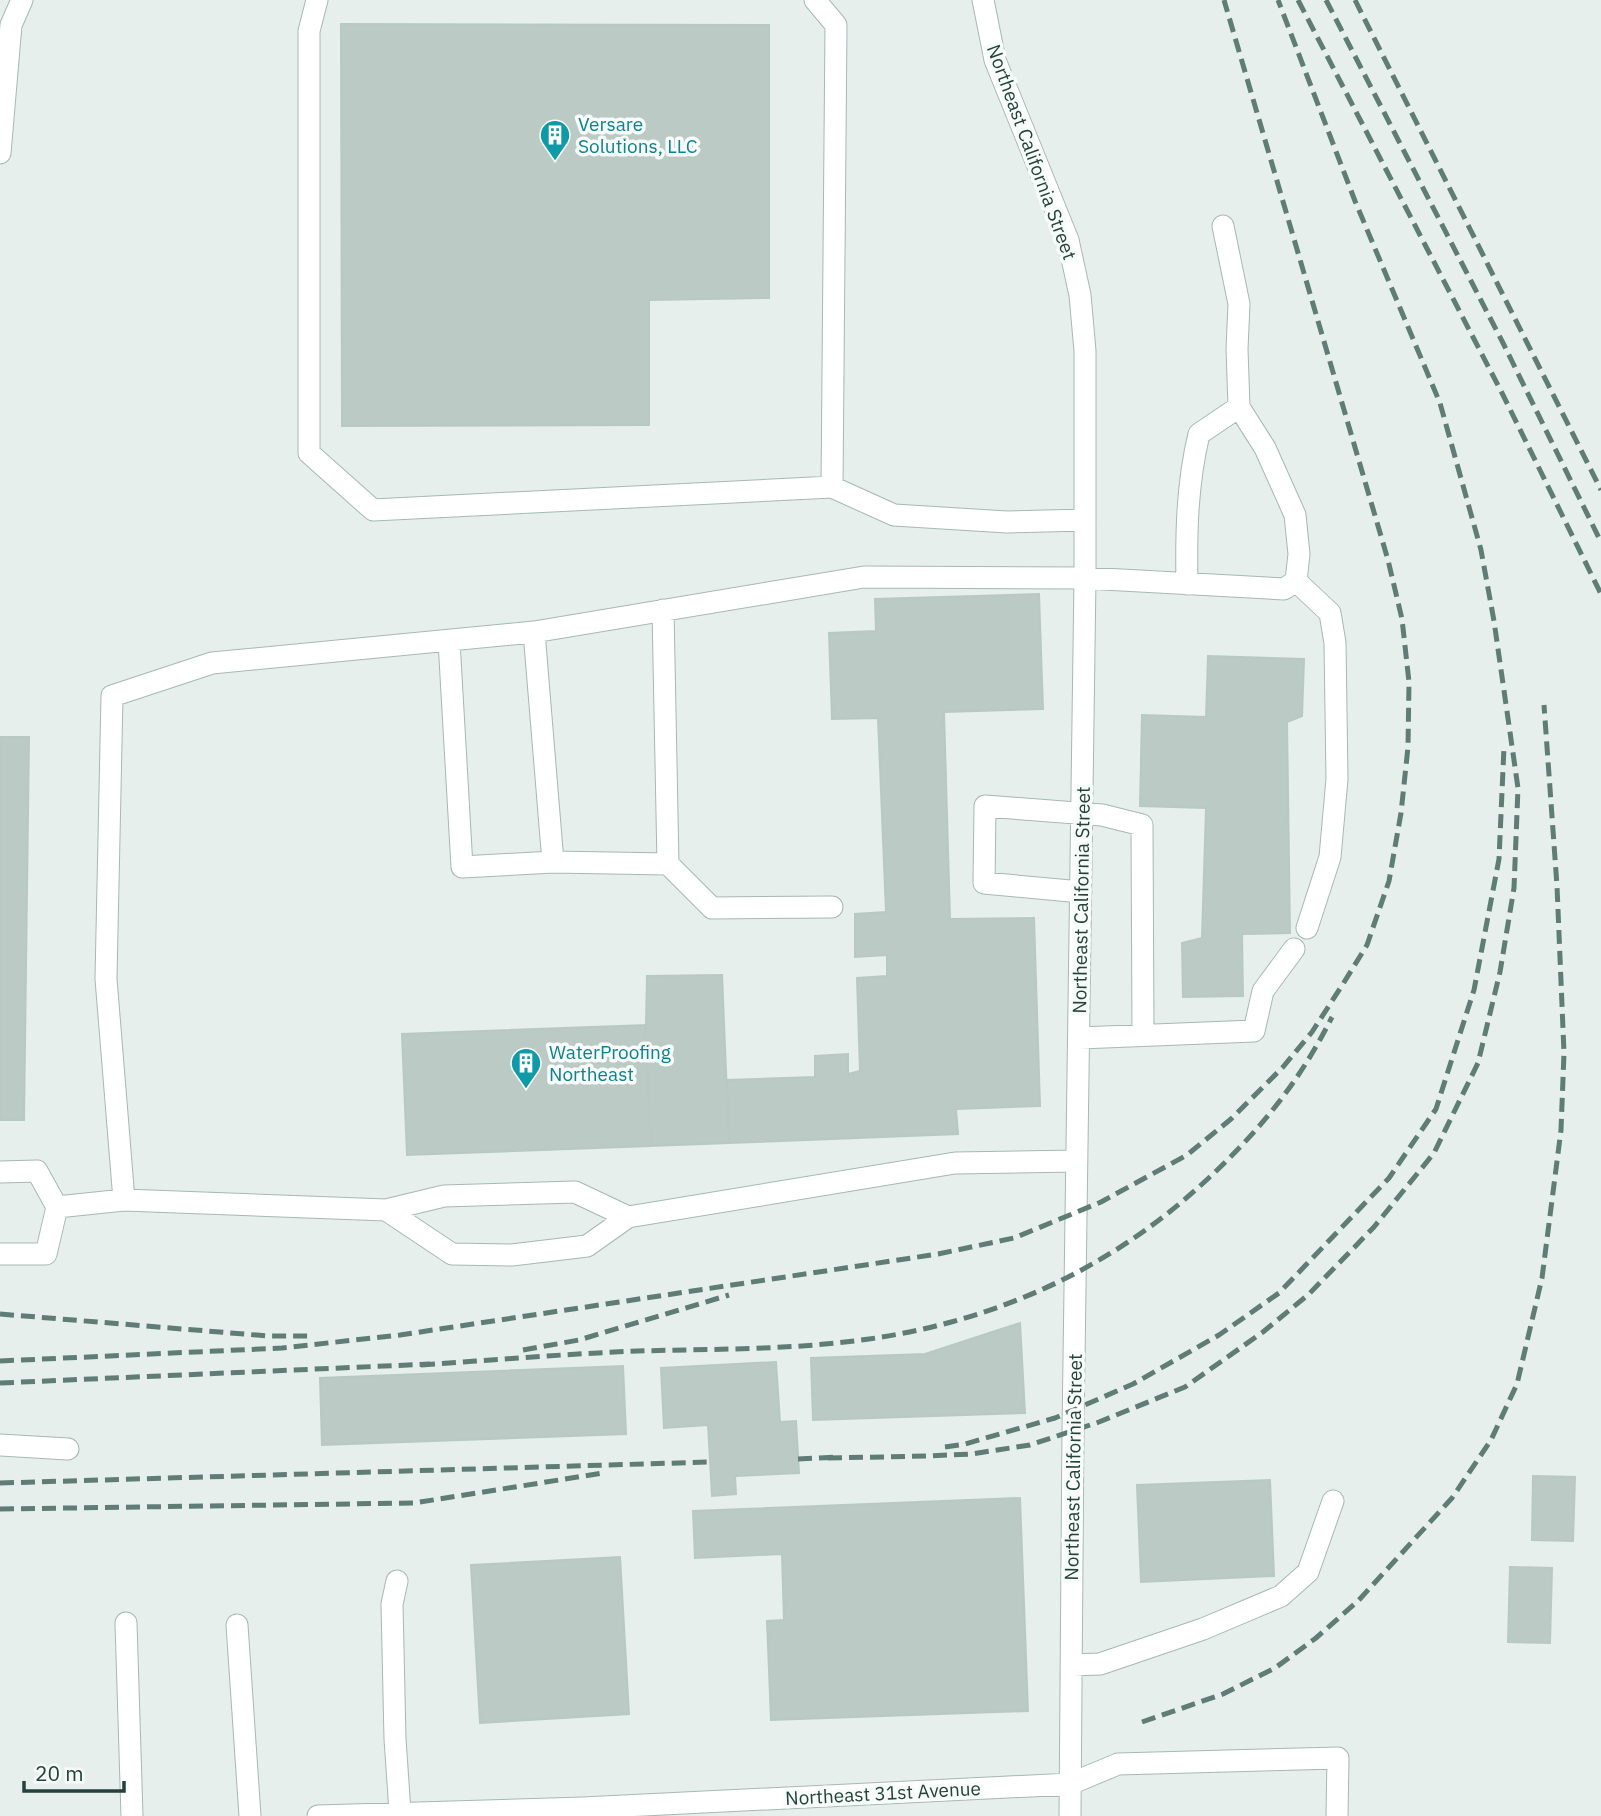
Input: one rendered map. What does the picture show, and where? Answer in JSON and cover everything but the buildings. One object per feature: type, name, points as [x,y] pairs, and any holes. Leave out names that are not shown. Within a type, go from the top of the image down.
[{"type":"street","points":[[0,153],[11,25],[22,0]]},
{"type":"street","points":[[317,0],[309,32],[309,453],[373,510],[832,487],[894,515],[1007,522],[1085,520]]},
{"type":"street","points":[[815,0],[836,25],[832,487]]},
{"type":"street","name":"Northeast California Street","points":[[983,0],[995,60],[1068,240],[1080,295],[1085,351],[1085,578],[1070,1816]]},
{"type":"street","points":[[124,1200],[106,979],[112,696],[212,663],[534,632],[864,577],[1085,578],[1284,589],[1296,581],[1300,554],[1295,515],[1265,448],[1239,407],[1239,304],[1223,226]]},
{"type":"street","points":[[1187,584],[1186,524],[1192,463],[1199,435],[1239,407]]},
{"type":"street","points":[[1296,581],[1331,613],[1335,643],[1337,779],[1330,858],[1307,928]]},
{"type":"street","points":[[663,610],[668,864],[712,908],[832,907]]},
{"type":"street","points":[[534,632],[553,862]]},
{"type":"street","points":[[449,641],[462,867],[553,862],[668,864]]},
{"type":"street","points":[[1081,892],[984,883],[985,806],[1102,815],[1142,825],[1143,1035]]},
{"type":"street","points":[[1080,1038],[1254,1031],[1263,991],[1294,949]]},
{"type":"street","points":[[386,1209],[452,1254],[512,1255],[587,1246],[628,1217],[955,1163],[1076,1161]]},
{"type":"street","points":[[0,1172],[37,1171],[57,1207],[46,1254],[0,1254]]},
{"type":"street","points":[[57,1207],[124,1200],[386,1209],[444,1196],[575,1192],[628,1217]]},
{"type":"street","points":[[0,1445],[68,1449]]},
{"type":"street","points":[[1072,1665],[1100,1664],[1203,1629],[1281,1596],[1308,1572],[1333,1501]]},
{"type":"street","points":[[397,1581],[392,1604],[395,1739],[400,1812]]},
{"type":"street","points":[[126,1623],[132,1816]]},
{"type":"street","points":[[237,1625],[250,1816]]},
{"type":"street","name":"Northeast 31st Avenue","points":[[318,1816],[400,1812],[583,1812],[1070,1784],[1118,1764],[1338,1758],[1337,1816]]},
{"type":"railway","points":[[0,1361],[282,1348],[400,1335],[938,1254],[1014,1238],[1101,1202],[1187,1155],[1231,1119],[1283,1067],[1312,1032],[1367,945],[1389,881],[1401,813],[1408,747],[1409,682],[1402,619],[1388,560],[1224,0]]},
{"type":"railway","points":[[828,1458],[971,1454],[1030,1445],[1099,1422],[1185,1387],[1263,1332],[1309,1294],[1374,1227],[1434,1153],[1478,1063],[1500,972],[1514,888],[1518,788],[1481,550],[1440,403],[1355,201],[1278,0]]},
{"type":"railway","points":[[1298,0],[1502,393],[1601,594]]},
{"type":"railway","points":[[1326,0],[1503,343],[1601,542]]},
{"type":"railway","points":[[1355,0],[1601,490]]},
{"type":"railway","points":[[1142,1722],[1223,1694],[1275,1668],[1316,1638],[1358,1601],[1452,1498],[1491,1440],[1517,1384],[1542,1278],[1561,1130],[1564,1053],[1557,886],[1544,705]]},
{"type":"railway","points":[[945,1447],[965,1444],[1055,1418],[1133,1384],[1219,1335],[1279,1293],[1389,1178],[1436,1109],[1474,990],[1499,859],[1504,747]]},
{"type":"railway","points":[[421,1365],[610,1352],[840,1343],[915,1331],[1004,1305],[1087,1267],[1164,1216],[1200,1186],[1239,1148],[1274,1108],[1305,1065],[1332,1017]]},
{"type":"railway","points":[[523,1350],[579,1340],[729,1295]]},
{"type":"railway","points":[[0,1314],[268,1336],[313,1336]]},
{"type":"railway","points":[[0,1383],[430,1364]]},
{"type":"railway","points":[[798,1459],[837,1457]]},
{"type":"railway","points":[[0,1483],[710,1462]]},
{"type":"railway","points":[[0,1509],[414,1503],[603,1473]]},
{"type":"place","name":"Versare Solutions, LLC","points":[[555,162]]},
{"type":"place","name":"WaterProofing Northeast","points":[[526,1090]]}]
